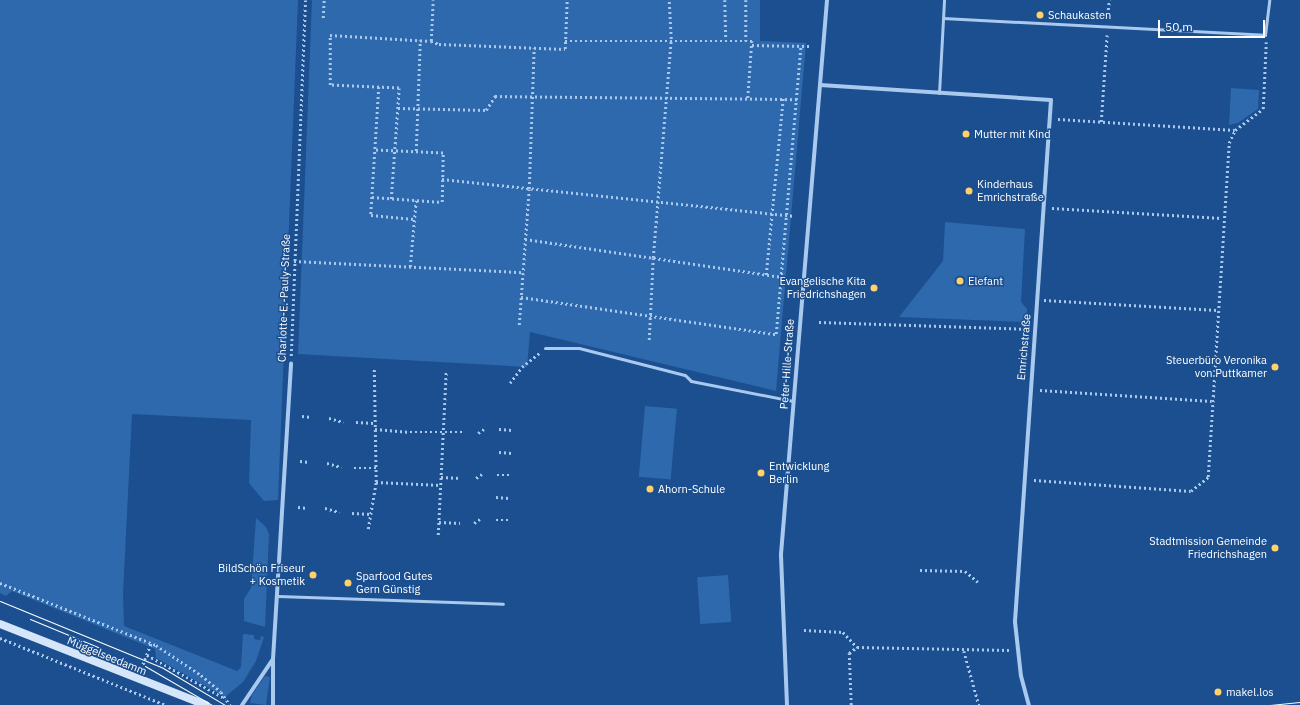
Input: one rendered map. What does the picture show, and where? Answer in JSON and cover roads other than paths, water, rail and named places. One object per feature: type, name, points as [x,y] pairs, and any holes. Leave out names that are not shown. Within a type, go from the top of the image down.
[{"type":"main road","name":"Müggelseedamm","points":[[0,624],[206,705]]},
{"type":"street","name":"Peter-Hille-Straße","points":[[787,705],[781,554],[827,0]]},
{"type":"street","name":"Emrichstraße","points":[[820,86],[1051,100],[1038,299],[1029,390],[1015,634],[1021,676],[1029,705]]},
{"type":"street","name":"Charlotte-E.-Pauly-Straße","points":[[273,705],[273,659],[291,364]]},
{"type":"street","name":"Charlotte-E.-Pauly-Straße","points":[[242,705],[273,659]]},
{"type":"lane","points":[[939,93],[944,0]]},
{"type":"lane","points":[[943,18],[1265,35],[1269,0]]},
{"type":"lane","points":[[545,348],[579,348],[685,375],[691,381],[793,401]]},
{"type":"lane","points":[[278,596],[503,604]]},
{"type":"tram line","points":[[0,601],[163,668],[225,705]]},
{"type":"tram line","points":[[30,619],[98,647]]},
{"type":"tram line","points":[[145,666],[212,705]]},
{"type":"tram line","points":[[1270,705],[1300,702]]},
{"type":"place","name":"Schaukasten","points":[[1040,15]]},
{"type":"place","name":"Mutter mit Kind","points":[[966,134]]},
{"type":"place","name":"Kinderhaus Emrichstraße","points":[[969,191]]},
{"type":"place","name":"Elefant","points":[[960,281]]},
{"type":"place","name":"Evangelische Kita Friedrichshagen","points":[[874,288]]},
{"type":"place","name":"Steuerbüro Veronika von Puttkamer","points":[[1275,367]]},
{"type":"place","name":"Entwicklung Berlin","points":[[761,473]]},
{"type":"place","name":"Ahorn-Schule","points":[[650,489]]},
{"type":"place","name":"Stadtmission Gemeinde Friedrichshagen","points":[[1275,548]]},
{"type":"place","name":"BildSchön Friseur + Kosmetik","points":[[313,575]]},
{"type":"place","name":"Sparfood Gutes Gern Günstig","points":[[348,583]]},
{"type":"place","name":"makel.los","points":[[1218,692]]}]
